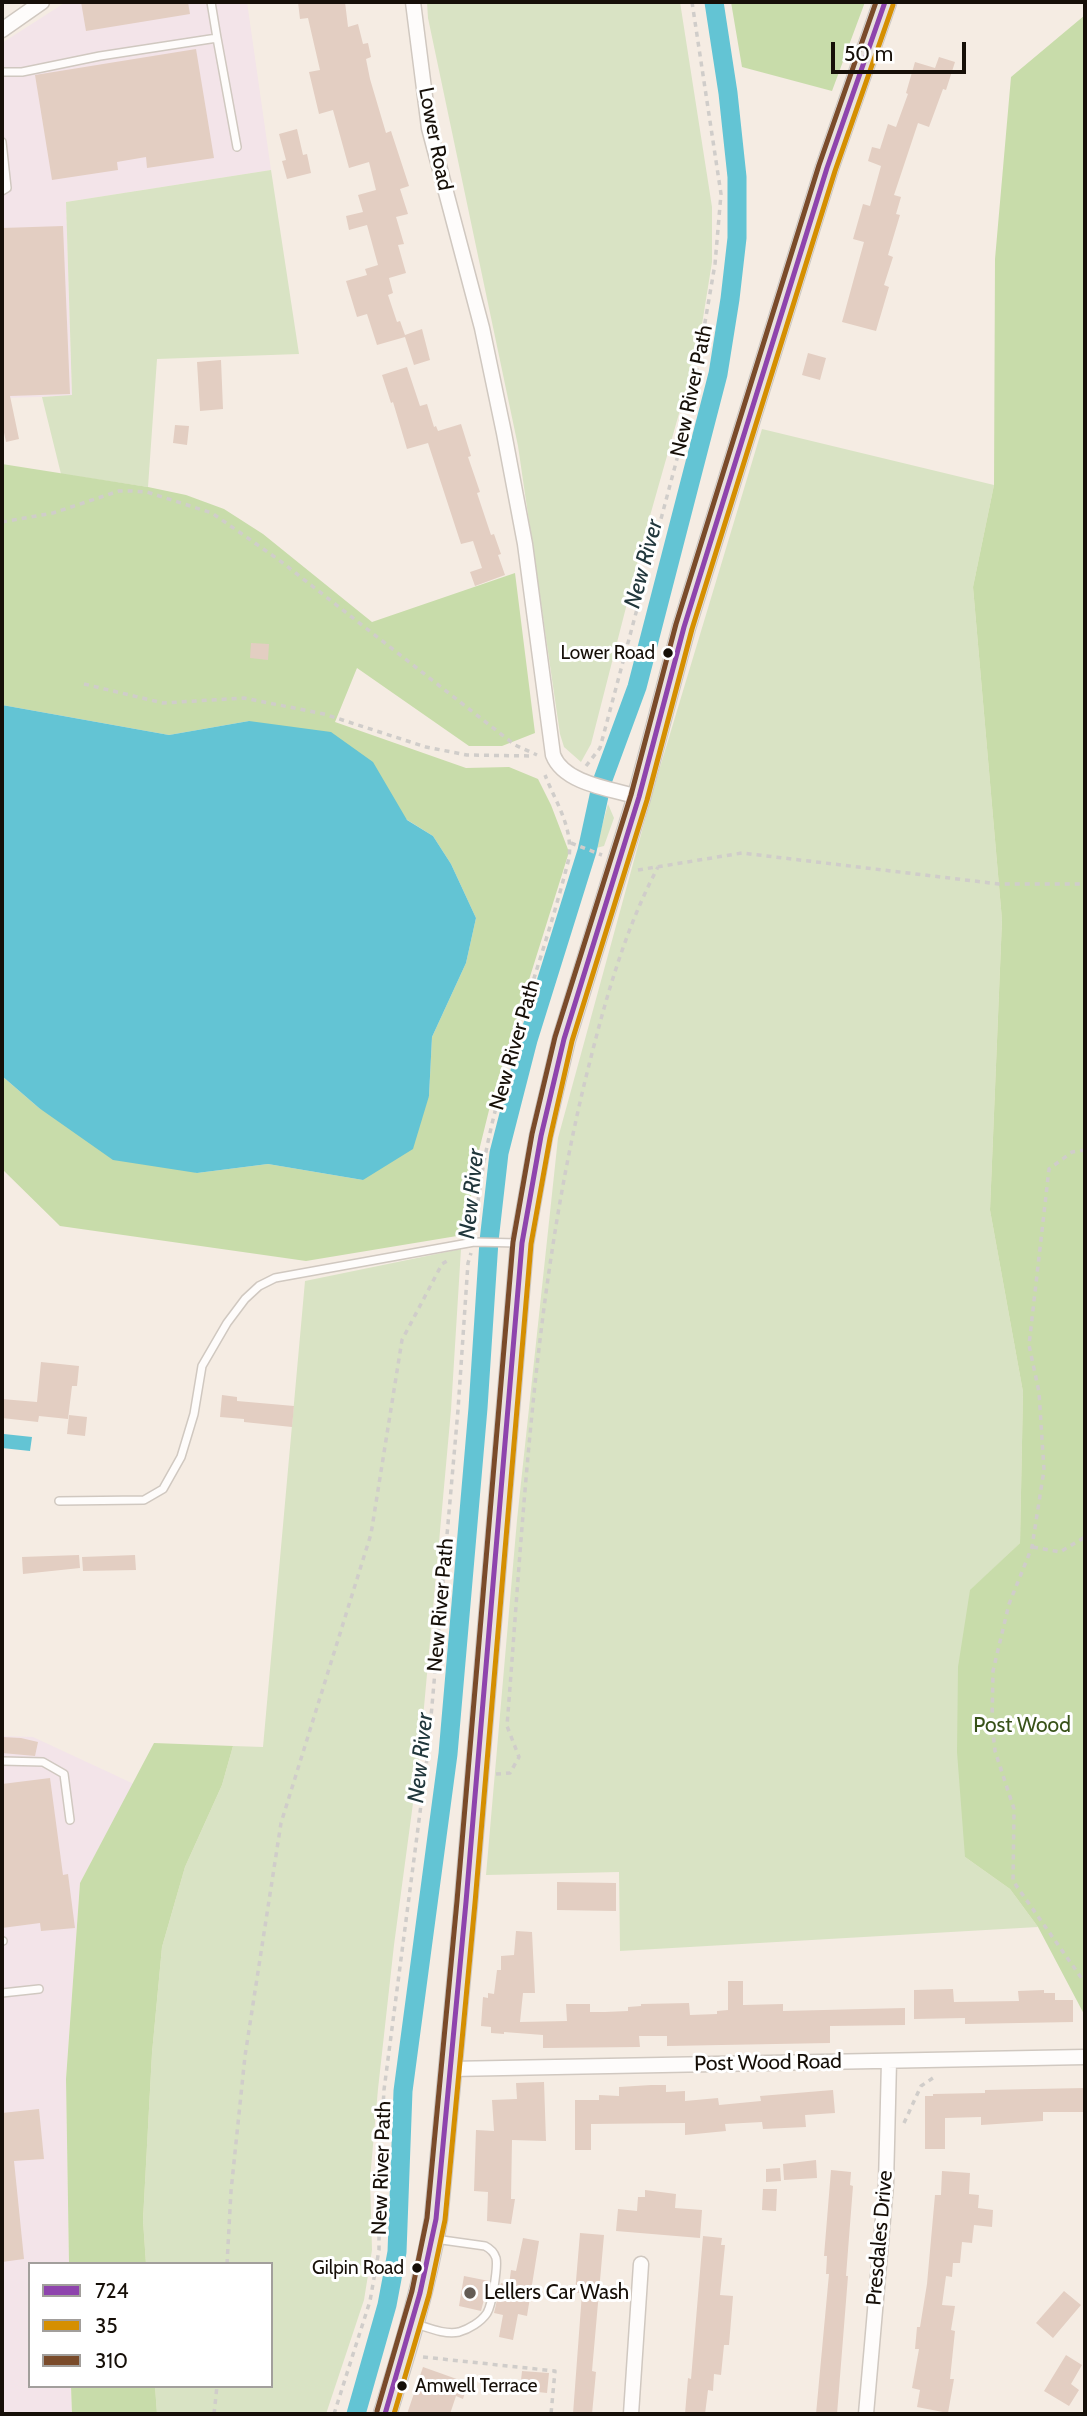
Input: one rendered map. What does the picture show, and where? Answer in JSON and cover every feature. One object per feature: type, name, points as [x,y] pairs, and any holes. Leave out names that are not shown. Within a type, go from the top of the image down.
[{"type":"main road","points":[[385,2414],[412,2323],[432,2238],[477,1772],[522,1243],[541,1136],[564,1039],[639,797],[684,627],[827,169],[885,2]]},
{"type":"street","points":[[2,30],[42,2]]},
{"type":"street","name":"Lower Road","points":[[414,2],[429,128],[482,328],[509,457],[525,544],[553,755],[565,772],[587,775],[613,789],[639,797]]},
{"type":"street","name":"Post Wood Road","points":[[450,2069],[1085,2057]]},
{"type":"street","name":"Presdales Drive","points":[[866,2414],[887,2144],[889,2061]]},
{"type":"street","points":[[631,2414],[641,2264]]},
{"type":"lane","points":[[211,2],[237,147]]},
{"type":"lane","points":[[2,72],[22,72],[100,56],[217,38]]},
{"type":"lane","points":[[2,142],[7,188],[2,191]]},
{"type":"lane","points":[[59,1502],[144,1500],[163,1489],[181,1457],[194,1414],[202,1366],[227,1322],[259,1286],[275,1278],[478,1241],[522,1243]]},
{"type":"lane","points":[[2,1762],[43,1762],[64,1774],[71,1820]]},
{"type":"lane","points":[[2,1993],[39,1989]]},
{"type":"lane","points":[[412,2323],[449,2333],[459,2332],[480,2321],[490,2303],[496,2260],[491,2250],[485,2246],[432,2238]]},
{"type":"path","name":"New River Path","points":[[587,775],[600,748],[690,410],[712,287],[721,194],[692,2]]},
{"type":"path","points":[[2,522],[53,513],[119,491],[147,492],[212,513],[279,560],[515,745],[539,756],[467,755],[426,747],[324,714],[244,698],[163,703],[84,684]]},
{"type":"path","points":[[551,789],[566,821],[571,843],[595,852]]},
{"type":"path","name":"New River Path","points":[[334,2414],[370,2301],[379,2250],[379,2180],[384,2090],[428,1751],[468,1263],[478,1241],[478,1196],[485,1150],[516,1036],[565,876],[571,843]]},
{"type":"path","points":[[619,860],[638,870],[742,853],[999,884],[1085,884]]},
{"type":"path","points":[[477,1772],[505,1775],[510,1773],[519,1757],[507,1727],[533,1421],[557,1218],[575,1124],[598,1030],[624,944],[641,899],[658,867]]},
{"type":"path","points":[[1085,1150],[1072,1152],[1049,1169],[1029,1345],[1039,1392],[1044,1470],[1032,1547],[1009,1604],[993,1671],[992,1723],[995,1751],[1014,1809],[1013,1881],[1085,1983]]},
{"type":"path","points":[[459,1254],[471,1252]]},
{"type":"path","points":[[227,2262],[231,2191],[245,2056],[281,1823],[370,1534],[402,1340],[442,1264],[451,1257]]},
{"type":"path","points":[[1032,1547],[1060,1552],[1085,1537]]},
{"type":"path","points":[[887,2144],[906,2121],[921,2086],[957,2060]]},
{"type":"path","points":[[403,2352],[422,2357],[555,2371],[551,2414]]},
{"type":"path","points":[[214,2414],[217,2388]]},
{"type":"shaded area","points":[[66,2],[247,2],[271,170],[66,202],[72,396],[2,398],[2,43]]},
{"type":"shaded area","points":[[2,1736],[33,1737],[134,1784],[80,1883],[66,2079],[69,2262],[28,2262],[28,2388],[71,2388],[72,2414],[2,2414]]},
{"type":"green space","points":[[427,2],[680,2],[712,207],[712,262],[699,343],[644,537],[591,744],[581,762],[564,747],[560,734],[518,446],[428,18]]},
{"type":"green space","points":[[731,2],[865,2],[832,91],[742,67]]},
{"type":"green space","name":"Post Wood","points":[[1085,15],[1085,2016],[1038,1927],[1010,1889],[965,1857],[957,1752],[958,1667],[970,1590],[1020,1543],[1023,1392],[990,1210],[1002,920],[973,587],[994,485],[995,259],[1011,77]]},
{"type":"green space","points":[[271,170],[299,354],[157,359],[148,487],[61,474],[42,397],[72,395],[66,202]]},
{"type":"green space","points":[[762,429],[994,485],[973,587],[1002,920],[990,1210],[1023,1392],[1020,1543],[970,1591],[965,1857],[1010,1889],[1038,1927],[620,1951],[619,1872],[486,1875],[517,1520],[558,1138],[654,787]]},
{"type":"green space","points":[[2,464],[148,487],[186,495],[224,509],[263,534],[372,622],[515,573],[535,733],[502,746],[469,746],[357,668],[335,722],[466,768],[509,767],[538,779],[569,852],[492,1098],[472,1179],[469,1234],[306,1261],[60,1226],[2,1169],[2,1076],[39,1108],[197,1173],[268,1164],[363,1180],[429,1096],[432,1037],[466,963],[476,918],[451,864],[433,836],[249,721],[169,735],[2,705]]},
{"type":"green space","points":[[608,804],[614,818],[604,846],[596,848]]},
{"type":"green space","points":[[461,1249],[451,1410],[420,1751],[378,2089],[370,2179],[372,2250],[364,2300],[326,2414],[157,2414],[155,2388],[273,2388],[273,2262],[146,2262],[143,2220],[152,2053],[162,1947],[185,1867],[222,1785],[233,1746],[263,1747],[305,1281]]},
{"type":"green space","points":[[154,1743],[233,1746],[222,1785],[185,1867],[162,1947],[152,2053],[143,2220],[146,2262],[69,2262],[66,2079],[80,1883]]},
{"type":"green space","points":[[71,2388],[155,2388],[157,2414],[72,2414]]},
{"type":"water","points":[[2,705],[169,735],[249,721],[331,732],[373,762],[407,820],[433,836],[451,864],[476,918],[466,963],[432,1037],[429,1096],[413,1149],[363,1180],[268,1164],[197,1173],[113,1160],[39,1108],[2,1076]]},
{"type":"water","points":[[4,1434],[32,1437],[30,1451],[2,1448]]},
{"type":"building","points":[[81,2],[188,2],[190,14],[86,31]]},
{"type":"building","points":[[298,2],[345,2],[348,27],[358,24],[363,44],[368,43],[371,57],[366,59],[370,79],[386,133],[391,131],[409,186],[400,189],[408,214],[396,217],[404,244],[398,245],[406,273],[389,278],[393,293],[388,295],[397,322],[400,321],[405,335],[422,329],[430,360],[414,365],[405,337],[377,345],[367,314],[357,317],[346,281],[367,275],[365,269],[378,265],[367,225],[349,230],[346,216],[363,212],[358,195],[376,190],[369,162],[349,168],[333,110],[319,114],[309,72],[320,70],[308,18],[300,19]]},
{"type":"building","points":[[196,49],[214,158],[147,168],[146,157],[117,162],[118,170],[52,180],[35,75]]},
{"type":"building","points":[[939,57],[955,62],[929,127],[918,123],[894,195],[901,197],[896,214],[900,215],[888,255],[893,257],[884,285],[889,287],[876,331],[842,322],[864,242],[853,239],[863,204],[870,206],[881,166],[868,161],[872,147],[880,149],[888,124],[896,127],[908,94],[906,93],[915,62],[935,68]]},
{"type":"building","points":[[297,129],[303,155],[307,154],[311,173],[287,179],[282,161],[286,160],[279,134]]},
{"type":"building","points":[[63,226],[70,394],[10,396],[19,439],[6,442],[2,423],[2,228]]},
{"type":"building","points":[[808,353],[826,358],[820,380],[802,375]]},
{"type":"building","points":[[221,360],[223,409],[200,411],[197,362]]},
{"type":"building","points":[[407,367],[420,406],[427,404],[434,427],[436,426],[438,431],[461,424],[471,456],[468,457],[480,492],[477,493],[491,535],[494,534],[501,554],[498,555],[505,575],[475,586],[470,572],[482,568],[473,541],[461,544],[428,443],[407,449],[382,375]]},
{"type":"building","points":[[175,425],[189,426],[187,445],[173,443]]},
{"type":"building","points":[[251,643],[269,644],[268,660],[250,658]]},
{"type":"building","points":[[41,1362],[79,1366],[77,1386],[72,1386],[68,1419],[39,1416],[38,1422],[2,1418],[2,1399],[37,1402]]},
{"type":"building","points":[[222,1395],[237,1397],[237,1401],[294,1406],[292,1427],[220,1417]]},
{"type":"building","points":[[69,1415],[87,1417],[85,1436],[67,1434]]},
{"type":"building","points":[[79,1555],[80,1568],[23,1574],[22,1557]]},
{"type":"building","points":[[135,1555],[136,1570],[83,1571],[82,1557]]},
{"type":"building","points":[[2,1737],[38,1742],[35,1756],[2,1753]]},
{"type":"building","points":[[50,1778],[63,1875],[68,1874],[75,1928],[41,1931],[40,1923],[2,1928],[2,1784]]},
{"type":"building","points":[[557,1882],[616,1883],[616,1911],[557,1910]]},
{"type":"building","points":[[516,1931],[532,1932],[535,1993],[523,1993],[520,2022],[567,2021],[566,2004],[590,2004],[590,2012],[605,2012],[628,2011],[628,2007],[641,2004],[689,2003],[690,2015],[717,2014],[717,2011],[728,2010],[728,1981],[743,1981],[743,2005],[783,2004],[783,2011],[905,2008],[905,2025],[830,2026],[830,2043],[667,2046],[667,2036],[639,2036],[640,2047],[543,2048],[543,2035],[491,2033],[491,2027],[481,2026],[483,1997],[488,1998],[488,1993],[494,1994],[497,1970],[501,1970],[501,1956],[514,1955]]},
{"type":"building","points":[[953,1989],[954,2002],[1019,2001],[1018,1991],[1044,1990],[1044,1993],[1055,1993],[1055,2000],[1073,2000],[1073,2022],[965,2024],[965,2018],[914,2019],[914,1990]]},
{"type":"building","points":[[544,2082],[546,2141],[512,2140],[511,2199],[515,2199],[511,2224],[487,2221],[488,2192],[474,2191],[476,2130],[494,2131],[492,2100],[517,2099],[516,2083]]},
{"type":"building","points":[[666,2085],[666,2092],[685,2091],[685,2101],[718,2098],[719,2105],[761,2101],[760,2096],[833,2090],[835,2113],[805,2115],[806,2127],[763,2129],[762,2122],[725,2124],[726,2131],[685,2135],[685,2123],[591,2124],[591,2150],[575,2150],[575,2100],[599,2100],[599,2095],[619,2096],[619,2087]]},
{"type":"building","points":[[1085,2088],[1085,2112],[1043,2112],[1043,2121],[981,2125],[981,2117],[945,2118],[945,2149],[925,2149],[925,2096],[985,2093],[985,2090]]},
{"type":"building","points":[[39,2109],[44,2159],[14,2161],[24,2259],[2,2262],[2,2113]]},
{"type":"building","points":[[816,2160],[817,2178],[784,2180],[783,2164]]},
{"type":"building","points":[[780,2168],[781,2181],[766,2182],[766,2169]]},
{"type":"building","points":[[831,2170],[851,2172],[850,2185],[853,2186],[848,2276],[837,2414],[816,2414],[829,2274],[826,2274],[827,2256],[824,2256]]},
{"type":"building","points":[[942,2171],[970,2173],[969,2194],[979,2195],[978,2208],[993,2210],[992,2227],[974,2225],[972,2243],[962,2242],[960,2263],[953,2263],[952,2277],[946,2276],[942,2305],[955,2306],[951,2330],[955,2331],[950,2379],[954,2379],[948,2413],[917,2407],[920,2390],[912,2388],[919,2349],[915,2349],[917,2327],[920,2327],[927,2284],[935,2195],[941,2195]]},
{"type":"building","points":[[763,2189],[777,2189],[776,2211],[762,2210]]},
{"type":"building","points":[[645,2190],[676,2194],[675,2208],[702,2210],[700,2238],[616,2231],[618,2209],[637,2211],[638,2197],[645,2197]]},
{"type":"building","points":[[580,2233],[604,2235],[592,2371],[596,2372],[592,2414],[573,2414],[582,2293],[575,2293]]},
{"type":"building","points":[[703,2236],[722,2238],[721,2245],[725,2245],[720,2295],[733,2296],[729,2345],[724,2345],[721,2375],[714,2374],[713,2391],[708,2390],[705,2414],[685,2414],[688,2378],[691,2379]]},
{"type":"building","points":[[523,2238],[539,2241],[527,2316],[518,2314],[513,2340],[499,2337],[503,2315],[494,2313],[501,2283],[509,2285],[511,2270],[516,2271]]},
{"type":"building","name":"Lellers Car Wash","points":[[464,2276],[489,2281],[481,2311],[459,2306]]},
{"type":"building","points":[[1064,2291],[1081,2305],[1053,2338],[1036,2323]]},
{"type":"building","points":[[1066,2355],[1082,2365],[1071,2384],[1079,2390],[1069,2406],[1044,2391]]},
{"type":"building","points":[[423,2367],[468,2383],[463,2399],[456,2396],[450,2414],[407,2414]]},
{"type":"building","points":[[522,2371],[549,2373],[547,2393],[520,2390]]},
{"type":"waterway","name":"New River","points":[[356,2414],[387,2305],[397,2252],[403,2091],[448,1754],[478,1408],[489,1241],[499,1153],[528,1040],[587,851],[602,782],[637,687],[718,374],[730,299],[737,238],[737,177],[714,2]]},
{"type":"transit line","name":"310","points":[[377,2411],[412,2291],[427,2218],[513,1242],[532,1134],[555,1037],[631,795],[676,624],[819,165],[876,2]]},
{"type":"transit line","name":"724","points":[[385,2414],[420,2293],[436,2219],[522,1243],[541,1136],[564,1039],[639,797],[684,627],[827,168],[885,2]]},
{"type":"transit line","name":"35","points":[[394,2414],[429,2295],[445,2220],[531,1244],[550,1138],[572,1041],[647,800],[692,629],[835,171],[893,5]]},
{"type":"place","name":"Lower Road","points":[[668,653]]},
{"type":"place","name":"Gilpin Road","points":[[417,2268]]},
{"type":"place","name":"Lellers Car Wash","points":[[470,2293]]},
{"type":"place","name":"Amwell Terrace","points":[[402,2386]]}]
